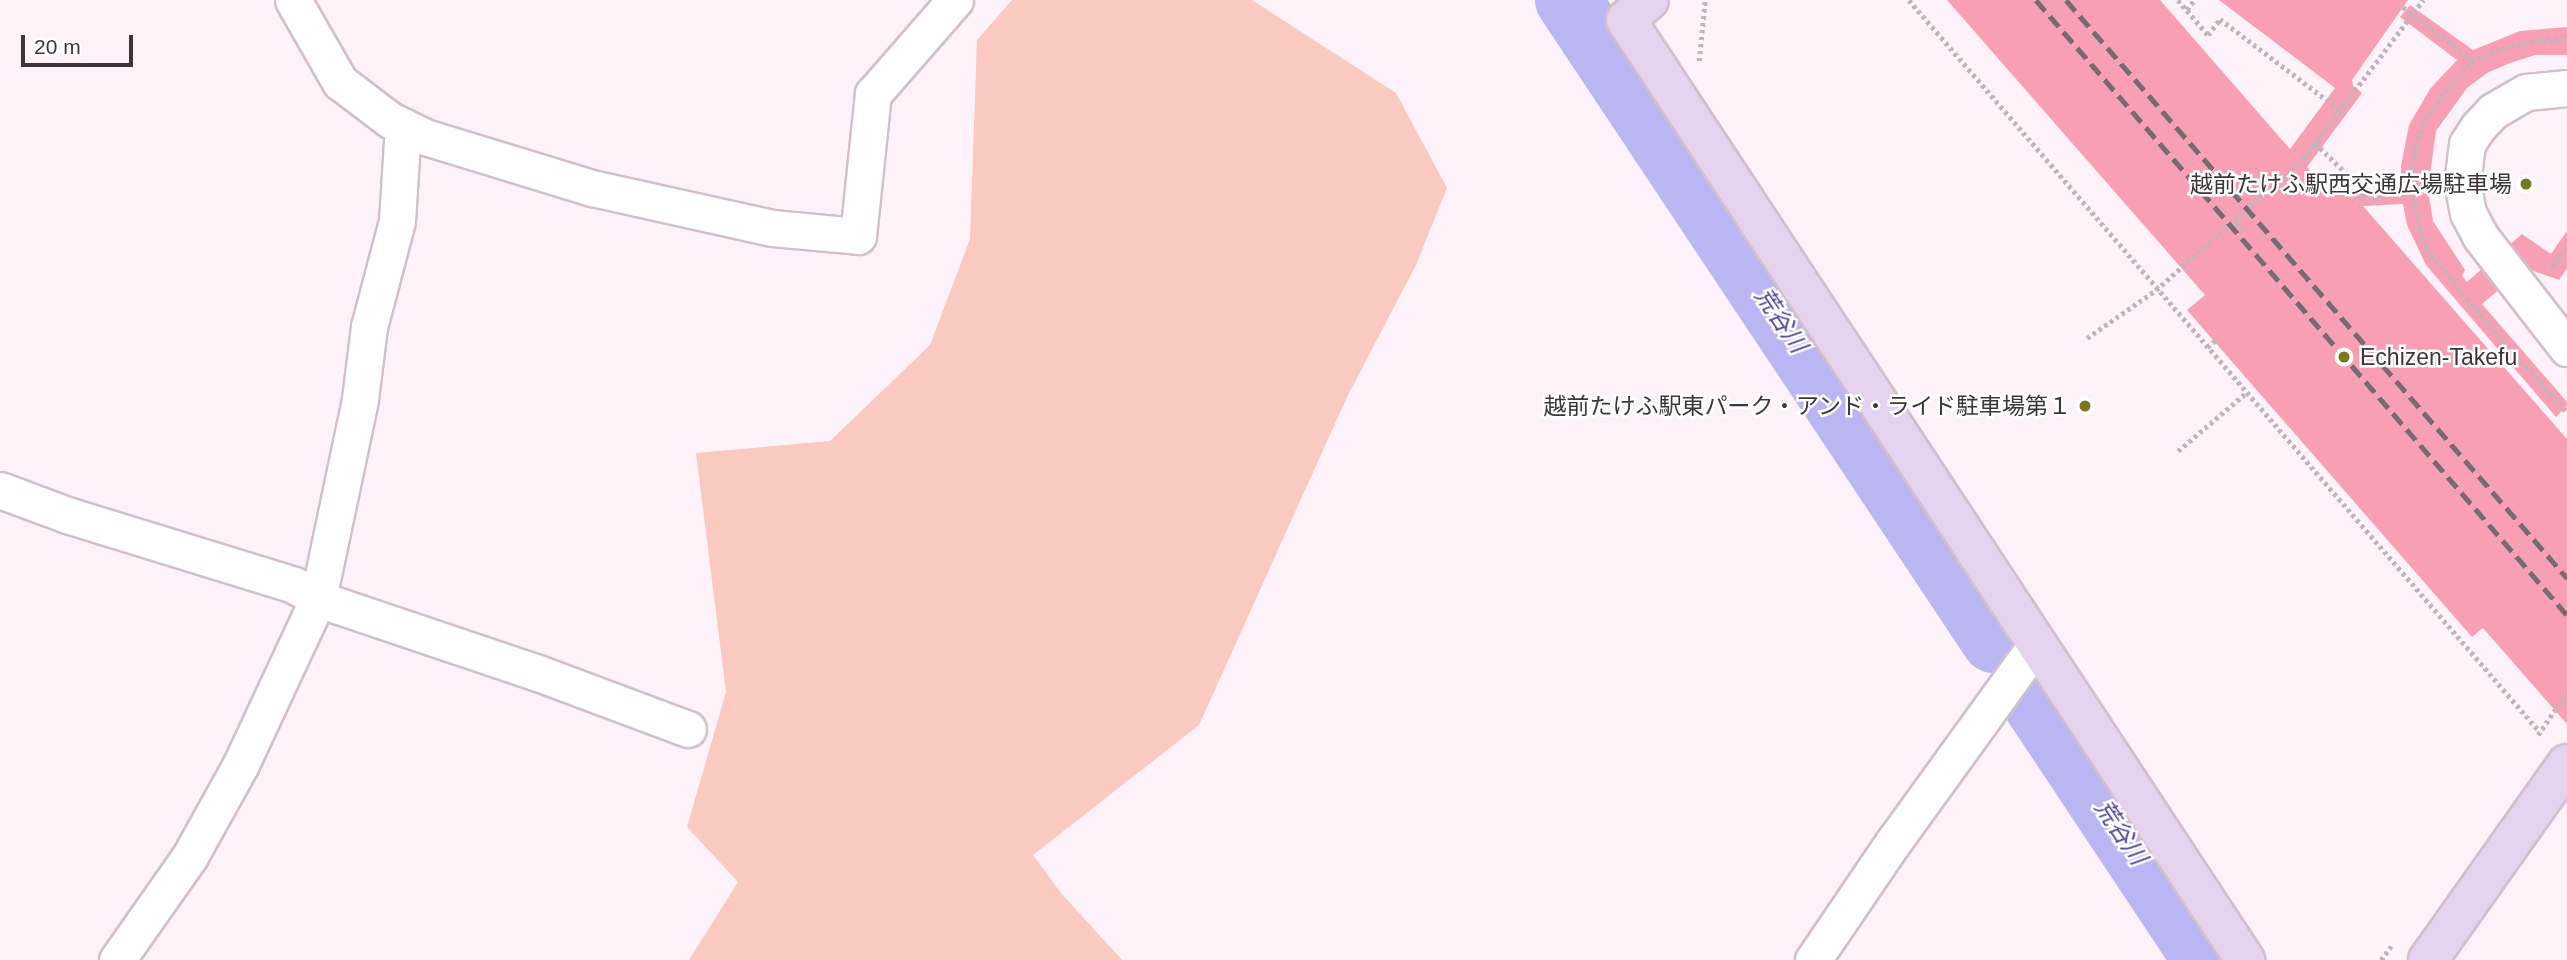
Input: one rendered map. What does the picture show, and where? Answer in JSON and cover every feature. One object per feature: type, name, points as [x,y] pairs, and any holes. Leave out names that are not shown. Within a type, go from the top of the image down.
[{"type":"street","points":[[293,0],[340,82],[403,126],[425,137],[592,188],[772,228],[858,236],[873,94],[954,0]]},
{"type":"street","points":[[1629,7],[1897,428],[2031,655],[2245,960]]},
{"type":"street","points":[[2567,88],[2526,92],[2493,111],[2467,144],[2462,182],[2468,213],[2480,236],[2567,348]]},
{"type":"street","points":[[117,960],[190,856],[228,787],[318,599],[360,399],[369,327],[397,221],[403,126]]},
{"type":"street","points":[[0,489],[67,515],[294,585],[318,599],[538,673],[688,729]]},
{"type":"street","points":[[1813,960],[1972,732],[2031,655]]},
{"type":"street","points":[[2428,960],[2567,764]]},
{"type":"path","points":[[1909,0],[2540,732],[2567,692]]},
{"type":"path","points":[[2178,0],[2208,34],[2220,19],[2341,111]]},
{"type":"path","points":[[2187,10],[2194,0]]},
{"type":"path","points":[[2087,338],[2157,290],[2236,222],[2304,158],[2423,0]]},
{"type":"path","points":[[2403,7],[2474,61]]},
{"type":"path","points":[[2315,144],[2373,199],[2411,191]]},
{"type":"path","points":[[2358,201],[2367,194]]},
{"type":"path","points":[[2236,222],[2245,232]]},
{"type":"path","points":[[2207,346],[2216,340]]},
{"type":"path","points":[[2178,451],[2247,393]]},
{"type":"shaded area","points":[[1012,0],[1252,0],[1396,93],[1447,188],[1416,265],[1347,397],[1199,725],[1033,855],[1061,893],[1122,960],[689,960],[738,882],[687,827],[726,692],[696,453],[830,441],[930,345],[970,239],[977,40]]},
{"type":"building","points":[[1947,0],[2160,0],[2290,149],[2335,88],[2219,0],[2408,0],[2352,80],[2353,86],[2362,93],[2307,167],[2327,190],[2338,181],[2350,194],[2401,187],[2401,166],[2409,125],[2430,89],[2457,60],[2400,17],[2410,5],[2473,50],[2520,31],[2567,27],[2567,55],[2535,55],[2510,63],[2487,73],[2467,88],[2436,131],[2428,190],[2433,221],[2465,270],[2462,276],[2467,282],[2522,234],[2551,254],[2567,231],[2567,268],[2559,280],[2525,268],[2482,304],[2567,402],[2567,406],[2556,417],[2426,265],[2407,225],[2403,204],[2363,206],[2567,439],[2567,724],[2483,628],[2472,637],[2187,310],[2205,295]]},
{"type":"waterway","name":"荒谷川","points":[[1568,0],[1994,640]]},
{"type":"waterway","name":"荒谷川","points":[[2036,704],[2206,960]]},
{"type":"railway","points":[[2036,0],[2567,615]]},
{"type":"railway","points":[[2066,0],[2567,578]]},
{"type":"place","name":"越前たけふ駅西交通広場駐車場","points":[[2526,184]]},
{"type":"place","name":"Echizen-Takefu","points":[[2344,357]]},
{"type":"place","name":"越前たけふ駅東パーク・アンド・ライド駐車場第１","points":[[2085,406]]}]
